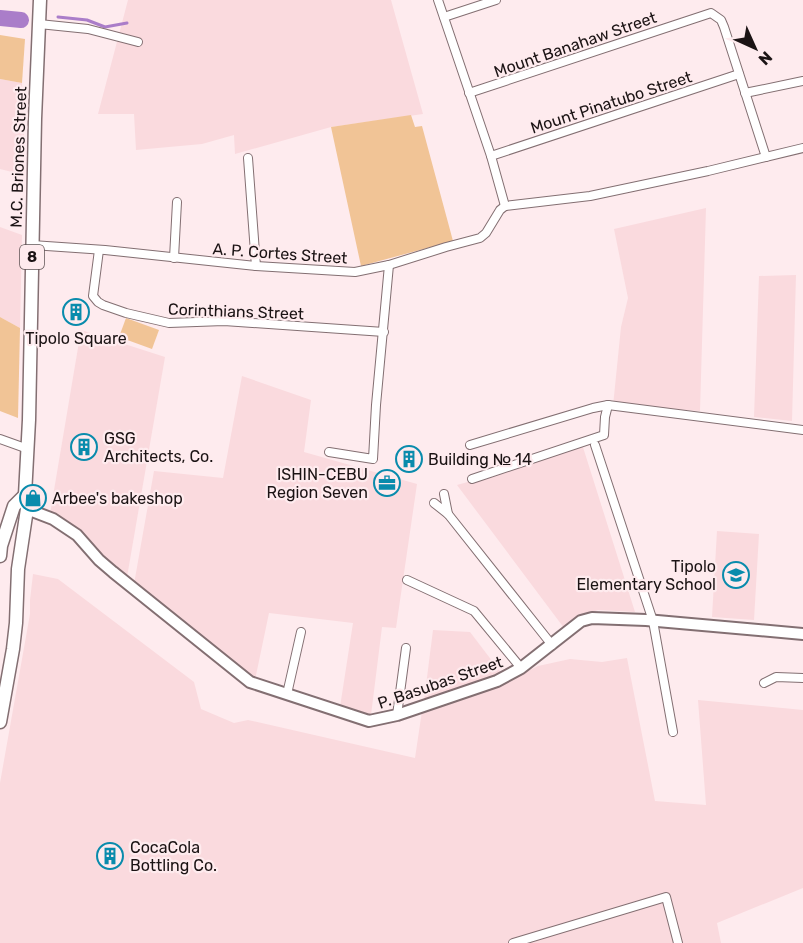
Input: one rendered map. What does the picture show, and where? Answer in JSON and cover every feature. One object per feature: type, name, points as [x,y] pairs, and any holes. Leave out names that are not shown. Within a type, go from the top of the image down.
[{"type":"main road","name":"M.C. Briones Street","points":[[0,722],[16,623],[18,569],[27,509],[25,495],[40,0]]},
{"type":"main road","name":"M.C. Briones Street","points":[[0,550],[14,506],[25,495]]},
{"type":"street","points":[[438,0],[505,206],[590,196],[803,148]]},
{"type":"street","points":[[444,17],[496,0]]},
{"type":"street","name":"Mount Banahaw Street","points":[[470,93],[711,13],[721,20],[724,27],[766,157]]},
{"type":"street","points":[[39,24],[88,29],[138,42]]},
{"type":"street","name":"Mount Pinatubo Street","points":[[490,156],[739,74]]},
{"type":"street","points":[[745,93],[803,81]]},
{"type":"street","points":[[248,158],[256,266]]},
{"type":"street","points":[[174,258],[177,202]]},
{"type":"street","name":"A. P. Cortes Street","points":[[32,245],[99,249],[256,266],[355,272],[390,265],[480,238],[505,206]]},
{"type":"street","name":"Corinthians Street","points":[[99,249],[93,296],[103,305],[126,313],[169,323],[224,321],[384,332]]},
{"type":"street","points":[[329,452],[373,459],[390,265]]},
{"type":"street","points":[[470,445],[608,405],[803,430]]},
{"type":"street","points":[[472,479],[604,435],[608,405]]},
{"type":"street","points":[[0,439],[27,449]]},
{"type":"street","points":[[596,445],[653,621],[673,732]]},
{"type":"street","points":[[444,494],[448,514]]},
{"type":"street","points":[[434,503],[448,514],[552,645]]},
{"type":"street","name":"P. Basubas Street","points":[[27,509],[53,519],[77,535],[99,560],[244,679],[369,721],[397,715],[497,681],[521,668],[585,619],[653,621],[803,634]]},
{"type":"street","points":[[407,580],[474,611],[521,668]]},
{"type":"street","points":[[287,694],[301,632]]},
{"type":"street","points":[[397,715],[406,648]]},
{"type":"street","points":[[765,683],[776,677],[803,678]]},
{"type":"street","points":[[513,943],[666,897],[678,943]]},
{"type":"shaded area","points":[[128,0],[391,0],[423,114],[331,127],[235,154],[234,135],[202,144],[136,150],[134,114],[98,114]]},
{"type":"shaded area","points":[[0,35],[25,39],[22,83],[0,79]]},
{"type":"shaded area","points":[[0,79],[22,83],[24,175],[0,169]]},
{"type":"shaded area","points":[[411,115],[415,127],[422,126],[453,241],[361,266],[331,127]]},
{"type":"shaded area","points":[[706,208],[700,411],[613,406],[621,327],[628,298],[614,229]]},
{"type":"shaded area","points":[[0,227],[22,235],[20,328],[0,317]]},
{"type":"shaded area","points":[[796,275],[792,421],[754,417],[759,276]]},
{"type":"shaded area","points":[[0,317],[20,328],[18,418],[0,411]]},
{"type":"shaded area","points":[[126,318],[159,330],[152,349],[119,337]]},
{"type":"shaded area","points":[[81,330],[165,357],[127,577],[104,561],[50,514]]},
{"type":"shaded area","points":[[242,376],[311,400],[304,452],[417,484],[396,628],[382,627],[371,715],[340,707],[353,623],[269,613],[255,680],[134,584],[154,471],[223,478]]},
{"type":"shaded area","points":[[582,444],[635,612],[598,610],[578,617],[564,628],[457,485],[521,467]]},
{"type":"shaded area","name":"Tipolo Elementary School","points":[[717,531],[759,534],[754,620],[712,617]]},
{"type":"shaded area","points":[[33,574],[58,579],[194,682],[201,709],[234,723],[248,720],[415,758],[422,711],[500,685],[538,666],[570,659],[602,662],[627,658],[655,801],[706,805],[698,700],[803,710],[803,888],[717,923],[721,943],[0,943],[0,783],[30,614]]},
{"type":"shaded area","points":[[433,630],[470,632],[502,674],[424,701]]},
{"type":"waterway","points":[[58,17],[87,20],[105,27],[127,23]]},
{"type":"waterway","points":[[0,18],[21,20]]},
{"type":"place","name":"Tipolo Square","points":[[76,312]]},
{"type":"place","name":"GSG Architects, Co.","points":[[84,447]]},
{"type":"place","name":"Building № 14","points":[[409,459]]},
{"type":"place","name":"ISHIN-CEBU Region Seven","points":[[387,483]]},
{"type":"place","name":"Arbee's bakeshop","points":[[33,498]]},
{"type":"place","name":"Tipolo Elementary School","points":[[736,575]]},
{"type":"place","name":"CocaCola Bottling Co.","points":[[110,856]]}]
